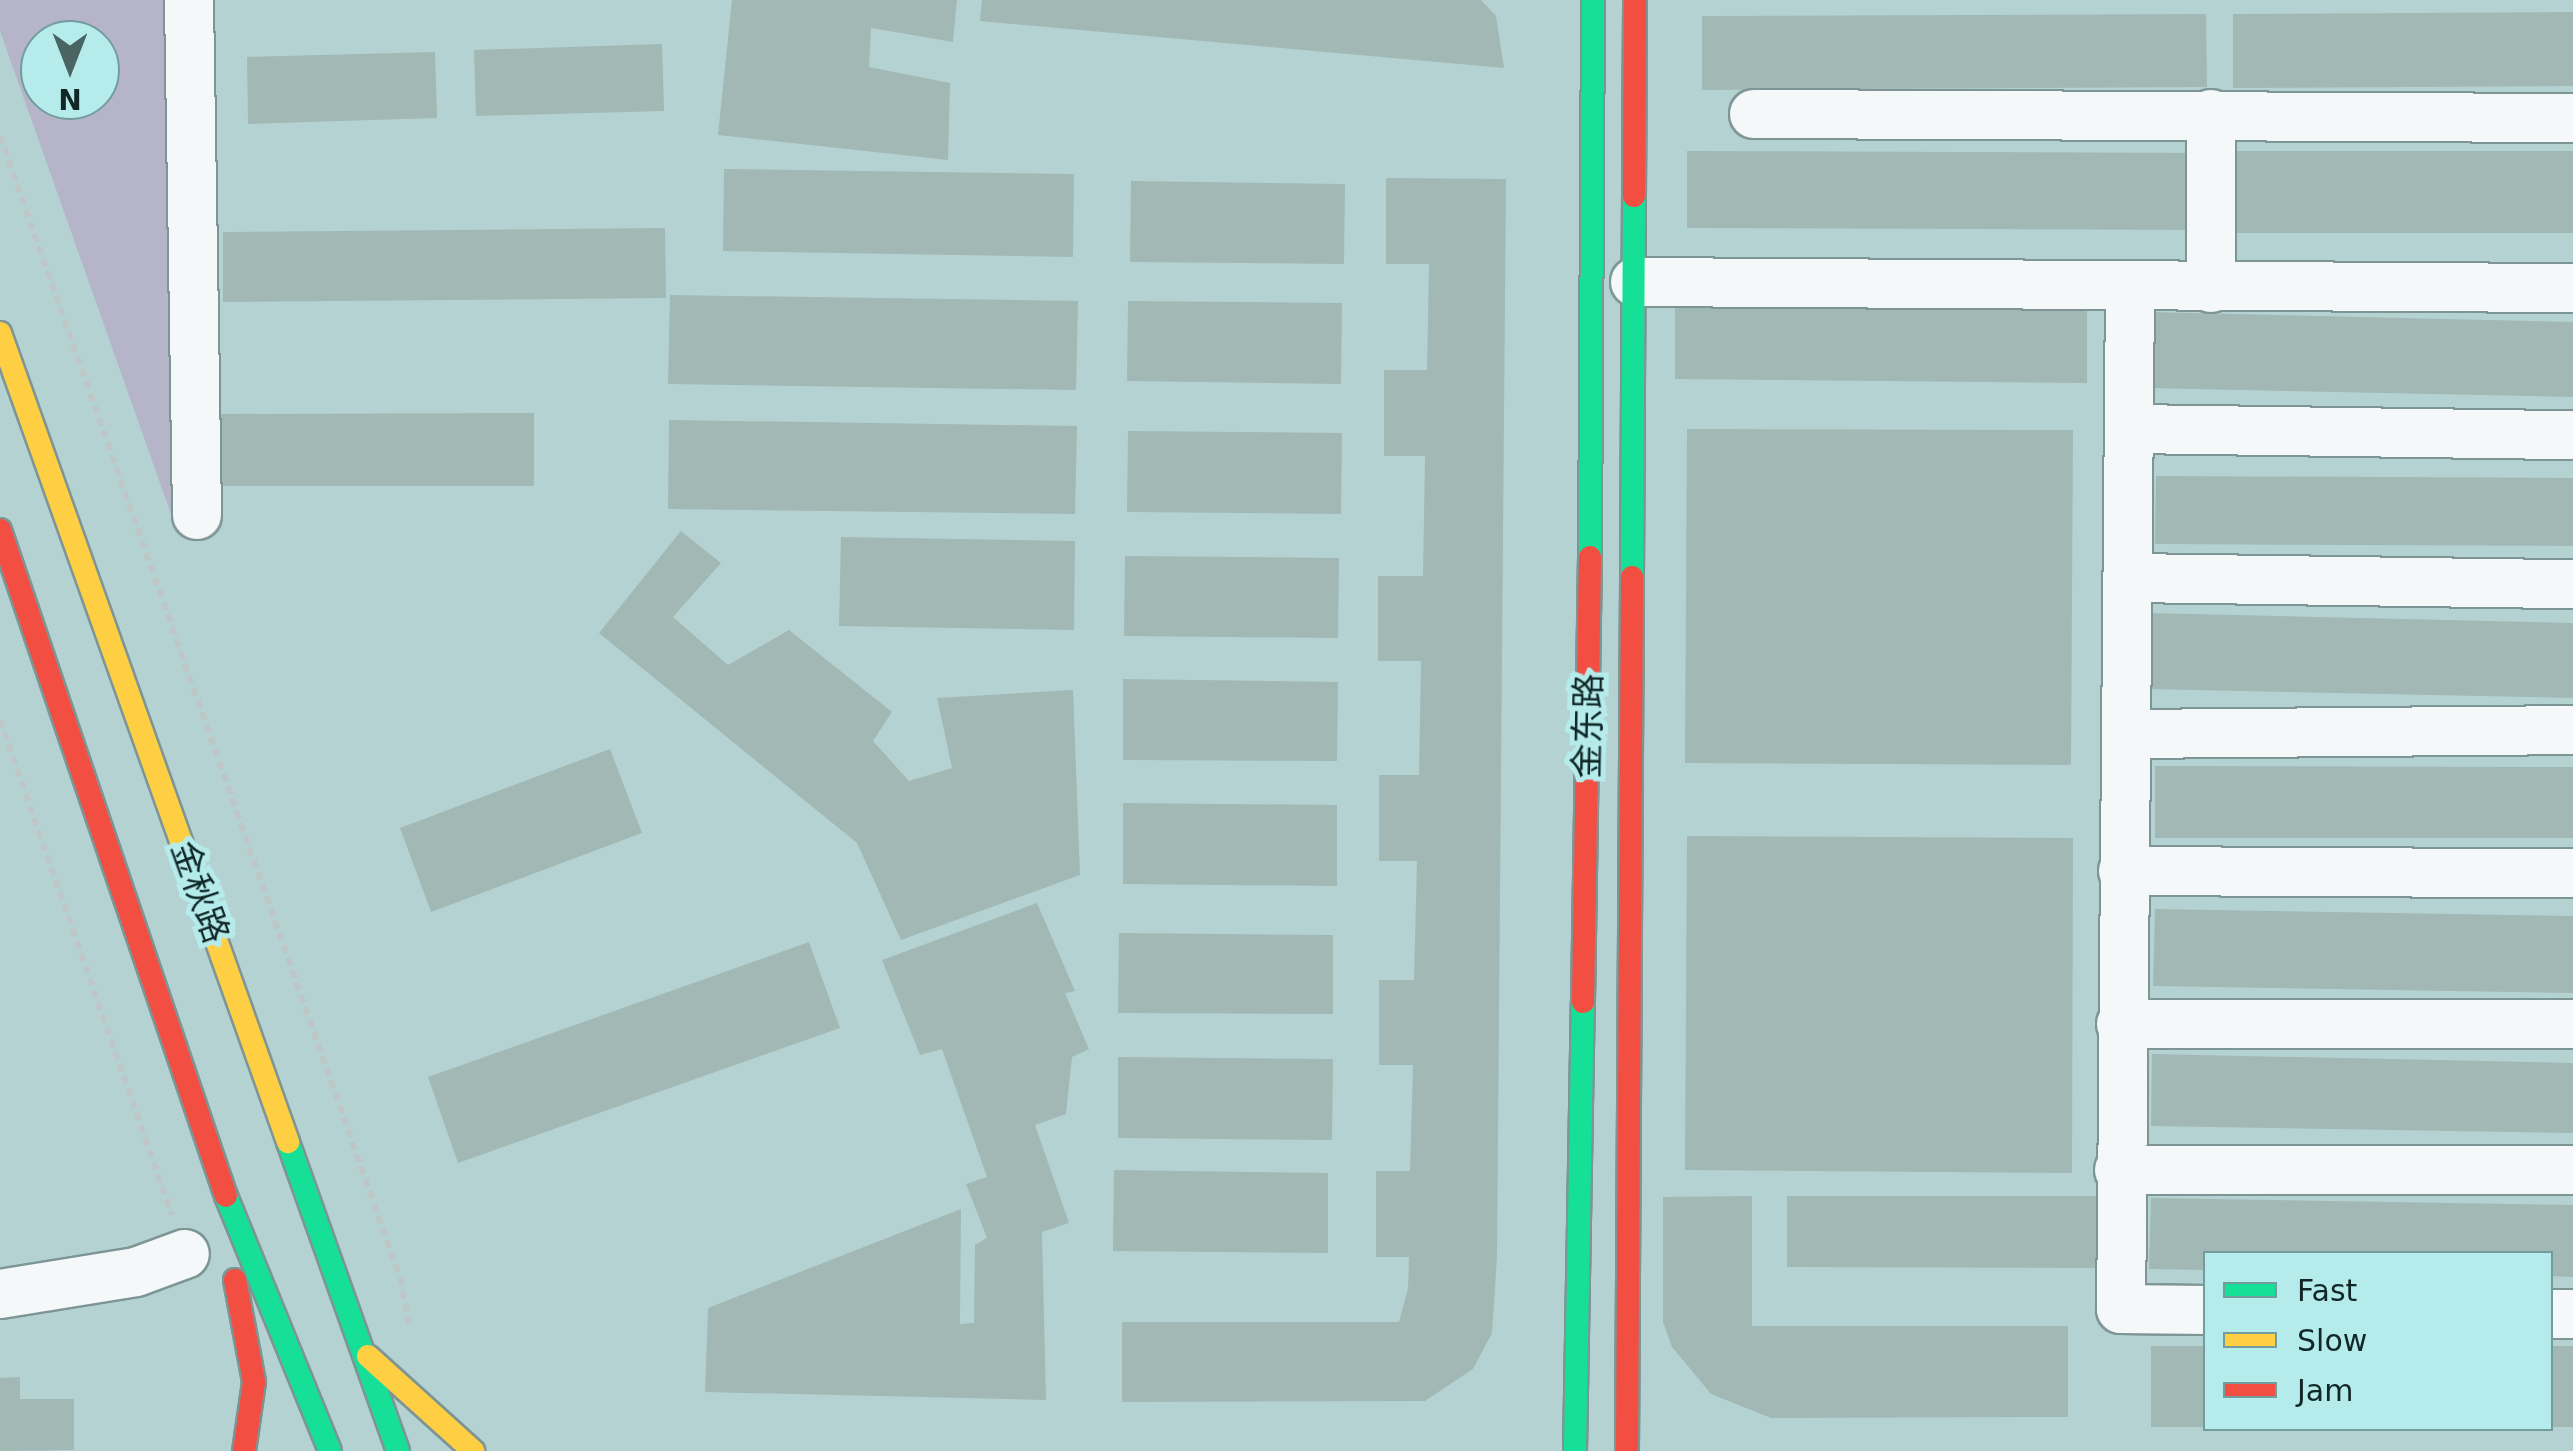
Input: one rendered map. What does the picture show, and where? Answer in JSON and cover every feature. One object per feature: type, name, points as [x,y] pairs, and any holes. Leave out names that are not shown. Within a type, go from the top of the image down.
[{"type":"street","points":[[189,0],[196,515]]},
{"type":"street","name":"金东路","points":[[1564,1445],[1576,1394],[1596,278],[1594,0]]},
{"type":"street","name":"金东路","points":[[1627,1451],[1635,0]]},
{"type":"street","points":[[1754,114],[2573,118]]},
{"type":"street","points":[[2211,114],[2211,288]]},
{"type":"street","points":[[1635,282],[2573,288]]},
{"type":"street","points":[[2130,287],[2120,1170],[2122,1309],[2203,1310]]},
{"type":"street","name":"金秋路","points":[[0,333],[398,1451]]},
{"type":"street","points":[[2130,429],[2573,435]]},
{"type":"street","name":"金秋路","points":[[0,530],[216,1173],[330,1451]]},
{"type":"street","points":[[2129,578],[2573,584]]},
{"type":"street","points":[[2126,734],[2573,730]]},
{"type":"street","points":[[2123,871],[2573,873]]},
{"type":"street","points":[[2122,1024],[2573,1024]]},
{"type":"street","points":[[2120,1170],[2573,1170]]},
{"type":"street","points":[[216,1173],[254,1382],[244,1451]]},
{"type":"street","points":[[0,1294],[136,1272],[185,1254]]},
{"type":"street","points":[[365,1353],[473,1451]]},
{"type":"street","points":[[1627,1406],[1653,1451]]},
{"type":"path","points":[[0,136],[400,1278],[412,1342]]},
{"type":"path","points":[[0,720],[185,1254]]},
{"type":"shaded area","points":[[0,0],[166,0],[177,531],[32,120],[120,120],[120,20],[20,20],[20,87],[0,31]]},
{"type":"building","points":[[732,0],[957,0],[953,42],[871,28],[869,67],[950,83],[948,160],[718,135]]},
{"type":"building","points":[[982,0],[1481,0],[1496,16],[1504,68],[980,21]]},
{"type":"building","points":[[2573,12],[2573,86],[2233,88],[2233,14]]},
{"type":"building","points":[[2206,14],[2207,87],[1702,90],[1702,16]]},
{"type":"building","points":[[662,44],[664,111],[476,116],[474,50]]},
{"type":"building","points":[[435,52],[437,118],[248,124],[247,57]]},
{"type":"building","points":[[1687,151],[2202,153],[2202,230],[1687,228]]},
{"type":"building","points":[[2225,151],[2573,151],[2573,233],[2225,233]]},
{"type":"building","points":[[724,169],[1074,174],[1073,257],[723,251]]},
{"type":"building","points":[[1386,178],[1506,179],[1497,1257],[1492,1333],[1473,1369],[1425,1401],[1122,1402],[1122,1322],[1399,1322],[1408,1288],[1409,1257],[1376,1257],[1376,1171],[1410,1171],[1413,1065],[1379,1065],[1379,980],[1414,980],[1417,861],[1379,861],[1379,775],[1419,775],[1421,661],[1378,661],[1378,576],[1423,576],[1425,456],[1384,456],[1384,370],[1427,370],[1429,264],[1386,264]]},
{"type":"building","points":[[1131,181],[1345,184],[1344,264],[1130,262]]},
{"type":"building","points":[[665,228],[666,298],[223,302],[223,232]]},
{"type":"building","points":[[670,295],[1078,301],[1076,390],[668,384]]},
{"type":"building","points":[[1128,301],[1342,303],[1341,384],[1127,381]]},
{"type":"building","points":[[1675,302],[2087,306],[2087,383],[1675,379]]},
{"type":"building","points":[[2149,312],[2573,322],[2573,397],[2147,388]]},
{"type":"building","points":[[534,413],[534,486],[216,486],[216,414]]},
{"type":"building","points":[[669,420],[1077,426],[1075,514],[668,509]]},
{"type":"building","points":[[1687,429],[2073,430],[2071,765],[1685,763]]},
{"type":"building","points":[[1128,431],[1342,433],[1341,514],[1127,512]]},
{"type":"building","points":[[2156,476],[2573,478],[2573,546],[2155,544]]},
{"type":"building","points":[[681,531],[721,563],[673,617],[728,665],[789,630],[892,712],[873,741],[909,781],[952,768],[937,698],[1073,690],[1080,875],[901,940],[857,843],[599,633]]},
{"type":"building","points":[[841,537],[1075,541],[1074,630],[839,626]]},
{"type":"building","points":[[1125,556],[1339,558],[1338,638],[1124,636]]},
{"type":"building","points":[[2149,613],[2573,623],[2573,698],[2147,689]]},
{"type":"building","points":[[1123,679],[1338,682],[1337,761],[1123,760]]},
{"type":"building","points":[[610,749],[642,833],[431,912],[400,828]]},
{"type":"building","points":[[2155,766],[2573,767],[2573,838],[2155,838]]},
{"type":"building","points":[[1123,803],[1337,805],[1337,886],[1123,884]]},
{"type":"building","points":[[1687,836],[2073,838],[2072,1173],[1685,1170]]},
{"type":"building","points":[[1037,903],[1075,991],[1065,993],[1089,1049],[1072,1057],[1066,1114],[1035,1125],[1069,1223],[1042,1232],[1046,1400],[705,1392],[708,1308],[961,1209],[960,1324],[974,1323],[975,1245],[987,1238],[966,1184],[987,1177],[942,1049],[920,1055],[882,960]]},
{"type":"building","points":[[2155,909],[2573,916],[2573,993],[2153,986]]},
{"type":"building","points":[[1119,933],[1333,935],[1333,1014],[1118,1013]]},
{"type":"building","points":[[809,942],[840,1028],[458,1163],[428,1077]]},
{"type":"building","points":[[2152,1054],[2573,1063],[2573,1133],[2151,1126]]},
{"type":"building","points":[[1118,1057],[1333,1059],[1332,1140],[1118,1138]]},
{"type":"building","points":[[1114,1170],[1328,1173],[1328,1253],[1113,1251]]},
{"type":"building","points":[[1752,1196],[1752,1326],[2068,1326],[2068,1417],[1771,1418],[1711,1394],[1672,1347],[1663,1322],[1663,1197]]},
{"type":"building","points":[[1787,1196],[2103,1196],[2103,1268],[1787,1267]]},
{"type":"building","points":[[2151,1198],[2573,1205],[2573,1277],[2553,1276],[2553,1251],[2203,1251],[2203,1270],[2149,1269]]},
{"type":"building","points":[[2151,1346],[2203,1346],[2203,1427],[2151,1427]]},
{"type":"building","points":[[2553,1346],[2573,1346],[2573,1427],[2553,1427]]},
{"type":"building","points":[[20,1377],[20,1399],[74,1399],[74,1450],[0,1451],[0,1378]]},
{"type":"traffic: fast","points":[[1590,557],[1593,0]]},
{"type":"traffic: fast","points":[[1632,577],[1634,196]]},
{"type":"traffic: fast","points":[[1575,1451],[1583,1002]]},
{"type":"traffic: fast","points":[[288,1142],[398,1451]]},
{"type":"traffic: fast","points":[[226,1196],[330,1451]]},
{"type":"traffic: slow","points":[[0,333],[288,1142]]},
{"type":"traffic: slow","points":[[368,1356],[473,1451]]},
{"type":"traffic: jam","points":[[1634,196],[1635,0]]},
{"type":"traffic: jam","points":[[0,530],[226,1196]]},
{"type":"traffic: jam","points":[[1583,1002],[1590,557]]},
{"type":"traffic: jam","points":[[1627,1451],[1632,577]]},
{"type":"traffic: jam","points":[[235,1280],[254,1382],[244,1451]]}]
